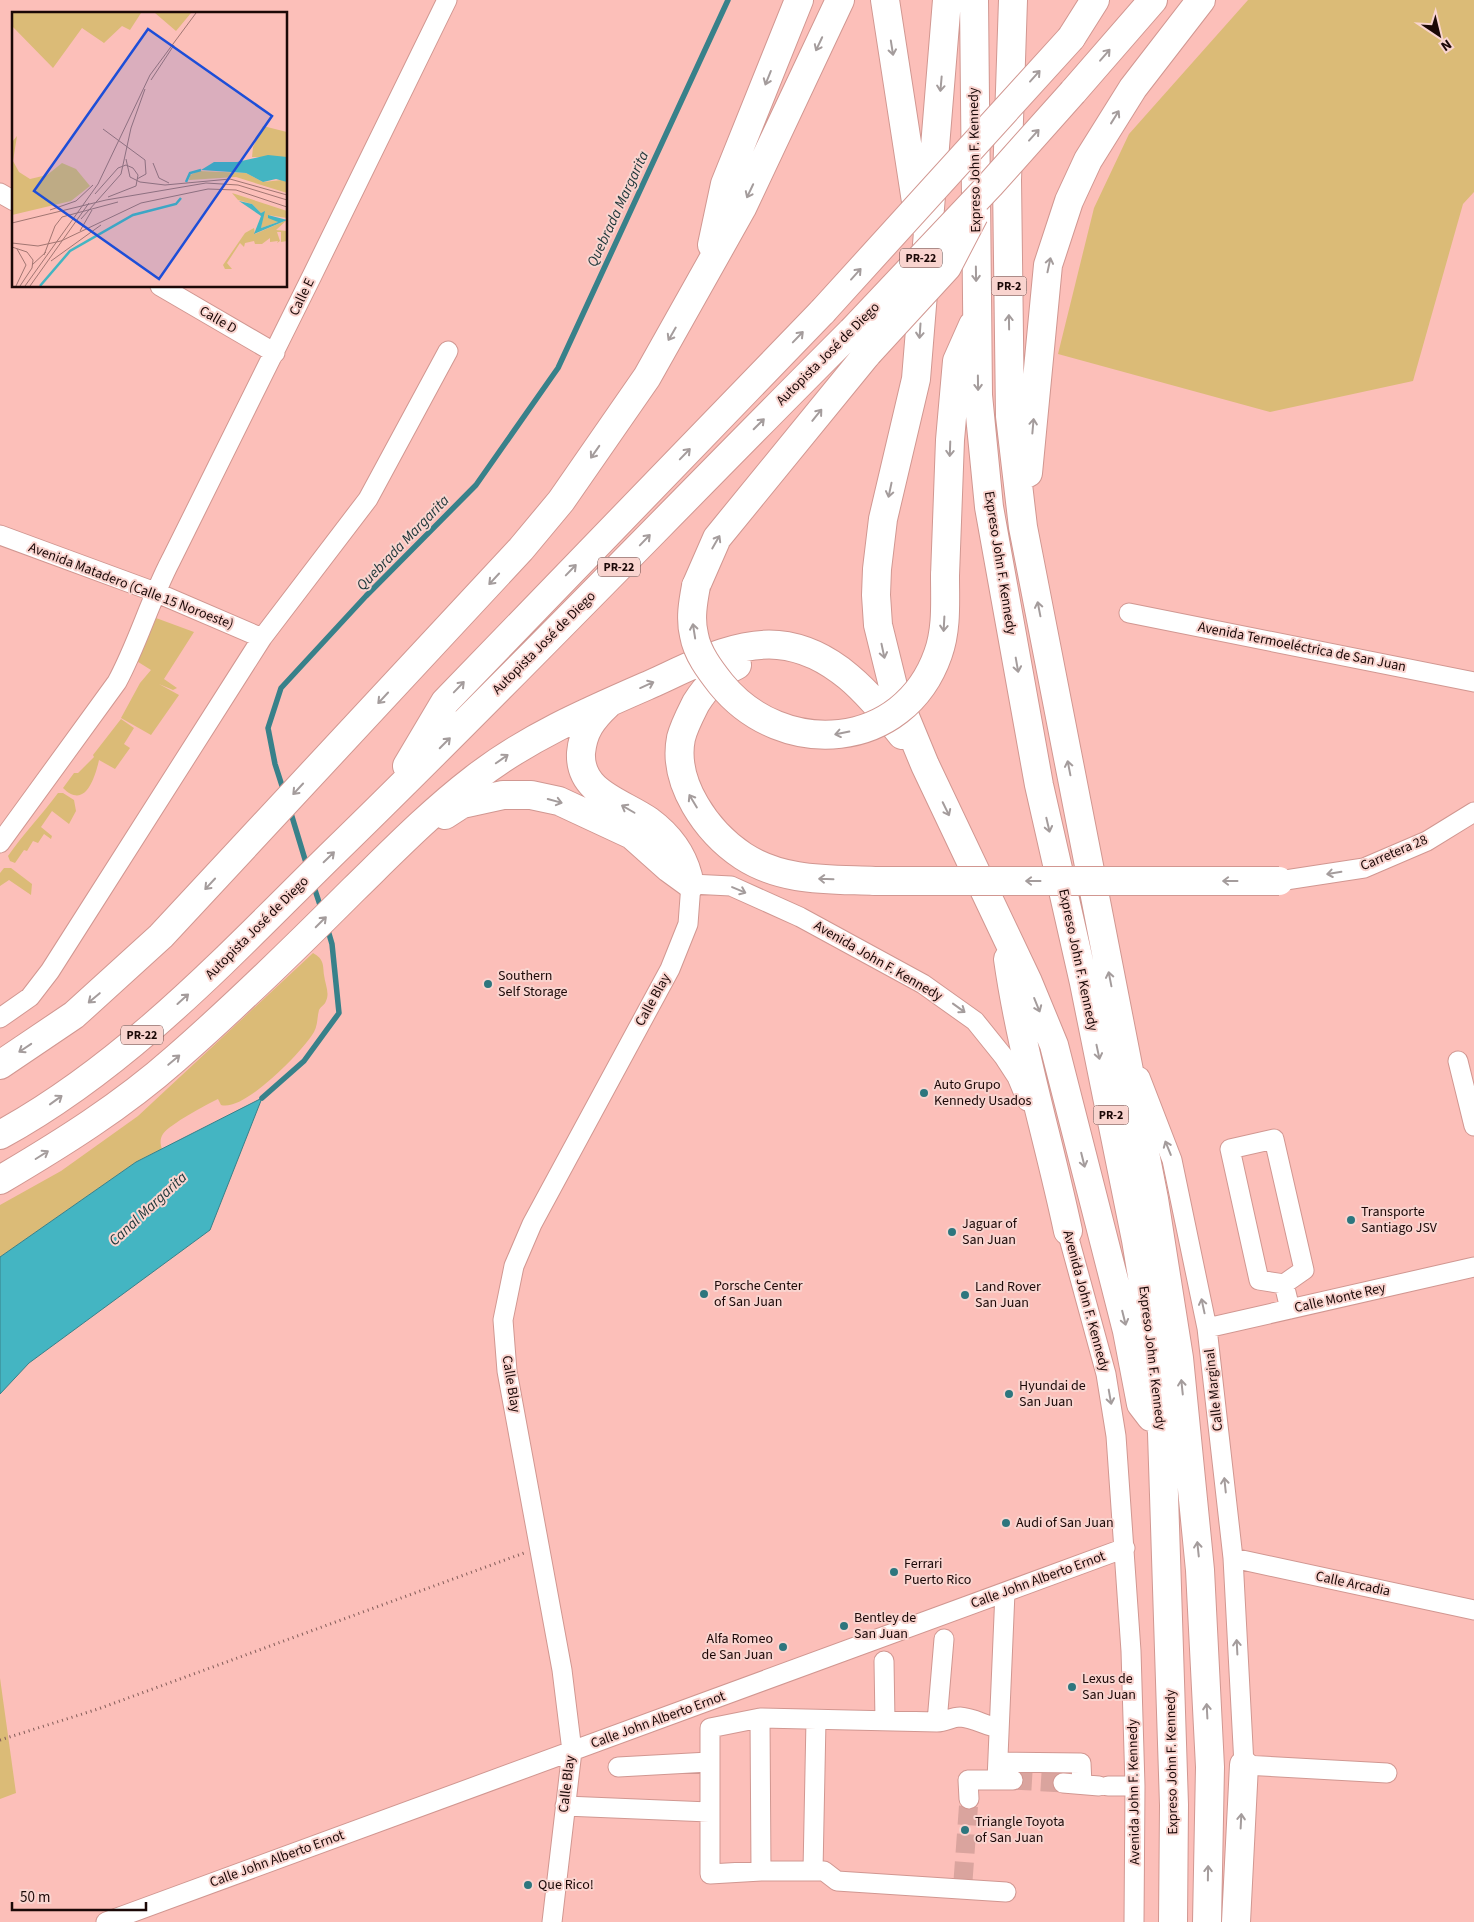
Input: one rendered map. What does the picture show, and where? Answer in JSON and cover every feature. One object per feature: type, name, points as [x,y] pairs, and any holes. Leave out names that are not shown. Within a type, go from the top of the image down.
[{"type":"highway","points":[[705,276],[725,184],[799,0]]},
{"type":"highway","points":[[0,1065],[74,1015],[105,989],[161,936],[521,549],[560,501],[647,377],[705,276],[742,208],[840,0]]},
{"type":"highway","points":[[885,0],[926,265]]},
{"type":"highway","points":[[947,0],[916,379],[884,519],[876,595],[883,654],[894,690],[925,765],[1003,928],[1054,1044],[1127,1332],[1141,1404],[1162,1433]]},
{"type":"highway","name":"Expreso John F. Kennedy","points":[[974,0],[978,395],[989,507],[1039,785],[1084,983],[1134,1231],[1150,1324],[1162,1433],[1174,1805],[1173,1922]]},
{"type":"highway","name":"Expreso John F. Kennedy","points":[[1013,0],[1007,180],[1010,416],[1023,527],[1154,1200],[1179,1358],[1199,1560],[1210,1767],[1207,1922]]},
{"type":"highway","points":[[386,802],[445,702],[823,310],[1071,38],[1095,0]]},
{"type":"highway","name":"Autopista José de Diego","points":[[0,1135],[50,1104],[152,1027],[218,968],[269,915],[386,802],[852,331],[990,185],[1153,0]]},
{"type":"highway","points":[[1023,527],[1048,265],[1068,201],[1088,160],[1133,88],[1201,0]]},
{"type":"highway","points":[[976,317],[957,361],[950,440],[944,629],[938,654],[921,688],[909,702],[892,715],[874,725],[839,734],[818,735],[770,724],[741,705],[712,672],[694,636],[692,612],[696,586],[717,538],[868,353],[947,266],[990,185]]},
{"type":"highway","points":[[0,1180],[78,1132],[174,1060],[286,956],[441,806],[474,779],[518,748],[572,718],[686,668],[728,652],[752,647],[777,645],[795,648],[824,660],[847,675],[873,698],[925,765]]},
{"type":"highway","points":[[824,660],[786,654],[754,658],[732,668],[709,685],[691,712],[681,738],[680,766],[689,793],[705,819],[720,837],[743,856],[763,866],[799,878],[875,881],[1279,881]]},
{"type":"highway","points":[[611,701],[589,723],[582,740],[581,760],[583,774],[596,790],[648,821],[667,837],[683,859],[691,884]]},
{"type":"highway","points":[[378,866],[462,804],[503,795],[531,795],[559,801],[632,835],[654,852],[669,868],[691,884]]},
{"type":"highway","points":[[1003,928],[1014,1002],[1050,1148],[1068,1232]]},
{"type":"highway","points":[[1236,1922],[1244,1766]]},
{"type":"street","name":"Calle E","points":[[0,843],[117,682],[131,655],[154,592],[275,353],[447,0]]},
{"type":"street","points":[[0,193],[12,200]]},
{"type":"street","name":"Calle D","points":[[163,288],[275,353]]},
{"type":"street","points":[[0,1018],[30,997],[50,971],[262,638],[368,500],[448,351]]},
{"type":"street","name":"Avenida Matadero (Calle 15 Noroeste)","points":[[0,535],[154,592],[262,638]]},
{"type":"street","name":"Avenida Termoeléctrica de San Juan","points":[[1129,613],[1474,682]]},
{"type":"street","name":"Carretera 28","points":[[1279,881],[1364,868],[1427,841],[1474,812]]},
{"type":"street","name":"Avenida John F. Kennedy","points":[[691,884],[730,886],[800,917],[923,984],[975,1021],[992,1040],[1017,1077],[1039,1132],[1068,1232],[1106,1374],[1116,1436],[1125,1548],[1135,1786],[1134,1922]]},
{"type":"street","name":"Calle Blay","points":[[552,1922],[572,1751],[562,1670],[507,1371],[503,1320],[507,1290],[514,1266],[532,1224],[670,968],[688,924],[691,884]]},
{"type":"street","name":"Calle Marginal","points":[[1120,1027],[1172,1160],[1207,1328],[1233,1558],[1244,1766]]},
{"type":"street","points":[[1458,1061],[1474,1126]]},
{"type":"street","points":[[1274,1139],[1304,1270],[1284,1284],[1259,1280],[1230,1149],[1274,1139]]},
{"type":"street","name":"Calle Monte Rey","points":[[1207,1328],[1474,1267]]},
{"type":"street","points":[[1284,1284],[1290,1309]]},
{"type":"street","name":"Calle John Alberto Ernot","points":[[106,1922],[1125,1548]]},
{"type":"street","name":"Calle Arcadia","points":[[1233,1558],[1474,1610]]},
{"type":"street","points":[[1003,1774],[991,1727],[1005,1592]]},
{"type":"street","points":[[940,1722],[944,1639]]},
{"type":"street","points":[[884,1661],[885,1721]]},
{"type":"street","points":[[991,1727],[976,1719],[949,1717],[940,1722],[760,1718],[710,1728],[710,1874],[761,1871],[824,1871],[837,1881],[963,1885],[1006,1892]]},
{"type":"street","points":[[760,1718],[761,1871]]},
{"type":"street","points":[[813,1871],[816,1720]]},
{"type":"street","points":[[618,1767],[709,1762]]},
{"type":"street","points":[[969,1799],[968,1780],[1081,1763],[1096,1785]]},
{"type":"street","points":[[1244,1766],[1387,1774]]},
{"type":"street","points":[[1063,1783],[1135,1786]]},
{"type":"street","points":[[565,1806],[709,1812]]},
{"type":"path","points":[[0,1740],[98,1709],[501,1563],[540,1546]]},
{"type":"shaded area","points":[[1248,0],[1474,0],[1474,192],[1463,204],[1413,381],[1270,412],[1058,354],[1094,208],[1129,134]]},
{"type":"shaded area","points":[[156,618],[194,632],[164,679],[177,688],[173,690],[159,684],[179,695],[151,735],[121,718],[140,683],[151,670],[135,660]]},
{"type":"shaded area","points":[[121,719],[134,728],[124,744],[130,748],[115,769],[99,760],[92,783],[83,794],[71,794],[63,788],[74,773],[78,773],[94,757],[93,755]]},
{"type":"shaded area","points":[[58,793],[63,793],[74,800],[76,811],[69,824],[52,811],[41,827],[52,836],[51,839],[44,834],[38,843],[33,841],[27,851],[24,850],[15,863],[10,861],[8,856]]},
{"type":"shaded area","points":[[4,868],[11,868],[32,884],[31,895],[9,880],[0,886],[0,873]]},
{"type":"shaded area","points":[[313,953],[322,962],[327,998],[325,1004],[319,1010],[314,1032],[286,1065],[258,1090],[244,1099],[231,1105],[221,1105],[218,1099],[180,1120],[161,1137],[162,1149],[136,1162],[0,1257],[0,1205],[61,1171],[138,1116]]},
{"type":"shaded area","points":[[0,1678],[16,1793],[0,1799]]},
{"type":"water","name":"Canal Margarita","points":[[262,1098],[210,1230],[29,1363],[0,1394],[0,1257],[136,1162]]},
{"type":"waterway","name":"Quebrada Margarita","points":[[284,792],[275,764],[268,728],[281,688],[366,596],[476,485],[558,368],[728,0]]},
{"type":"waterway","name":"Quebrada Margarita","points":[[290,810],[307,866]]},
{"type":"waterway","name":"Quebrada Margarita","points":[[313,884],[322,911]]},
{"type":"waterway","name":"Quebrada Margarita","points":[[262,1098],[304,1061],[339,1013],[332,944],[327,927]]},
{"type":"tunnel","points":[[1013,1780],[1063,1783]]},
{"type":"tunnel","points":[[963,1881],[969,1799]]},
{"type":"place","name":"Southern Self Storage","points":[[488,984]]},
{"type":"place","name":"Auto Grupo Kennedy Usados","points":[[924,1093]]},
{"type":"place","name":"Transporte Santiago JSV","points":[[1351,1220]]},
{"type":"place","name":"Jaguar of San Juan","points":[[952,1232]]},
{"type":"place","name":"Porsche Center of San Juan","points":[[704,1294]]},
{"type":"place","name":"Land Rover San Juan","points":[[965,1295]]},
{"type":"place","name":"Hyundai de San Juan","points":[[1009,1394]]},
{"type":"place","name":"Audi of San Juan","points":[[1006,1523]]},
{"type":"place","name":"Ferrari Puerto Rico","points":[[894,1572]]},
{"type":"place","name":"Bentley de San Juan","points":[[844,1626]]},
{"type":"place","name":"Alfa Romeo de San Juan","points":[[783,1647]]},
{"type":"place","name":"Lexus de San Juan","points":[[1072,1687]]},
{"type":"place","name":"Triangle Toyota of San Juan","points":[[965,1830]]},
{"type":"place","name":"Que Rico!","points":[[528,1885]]}]
